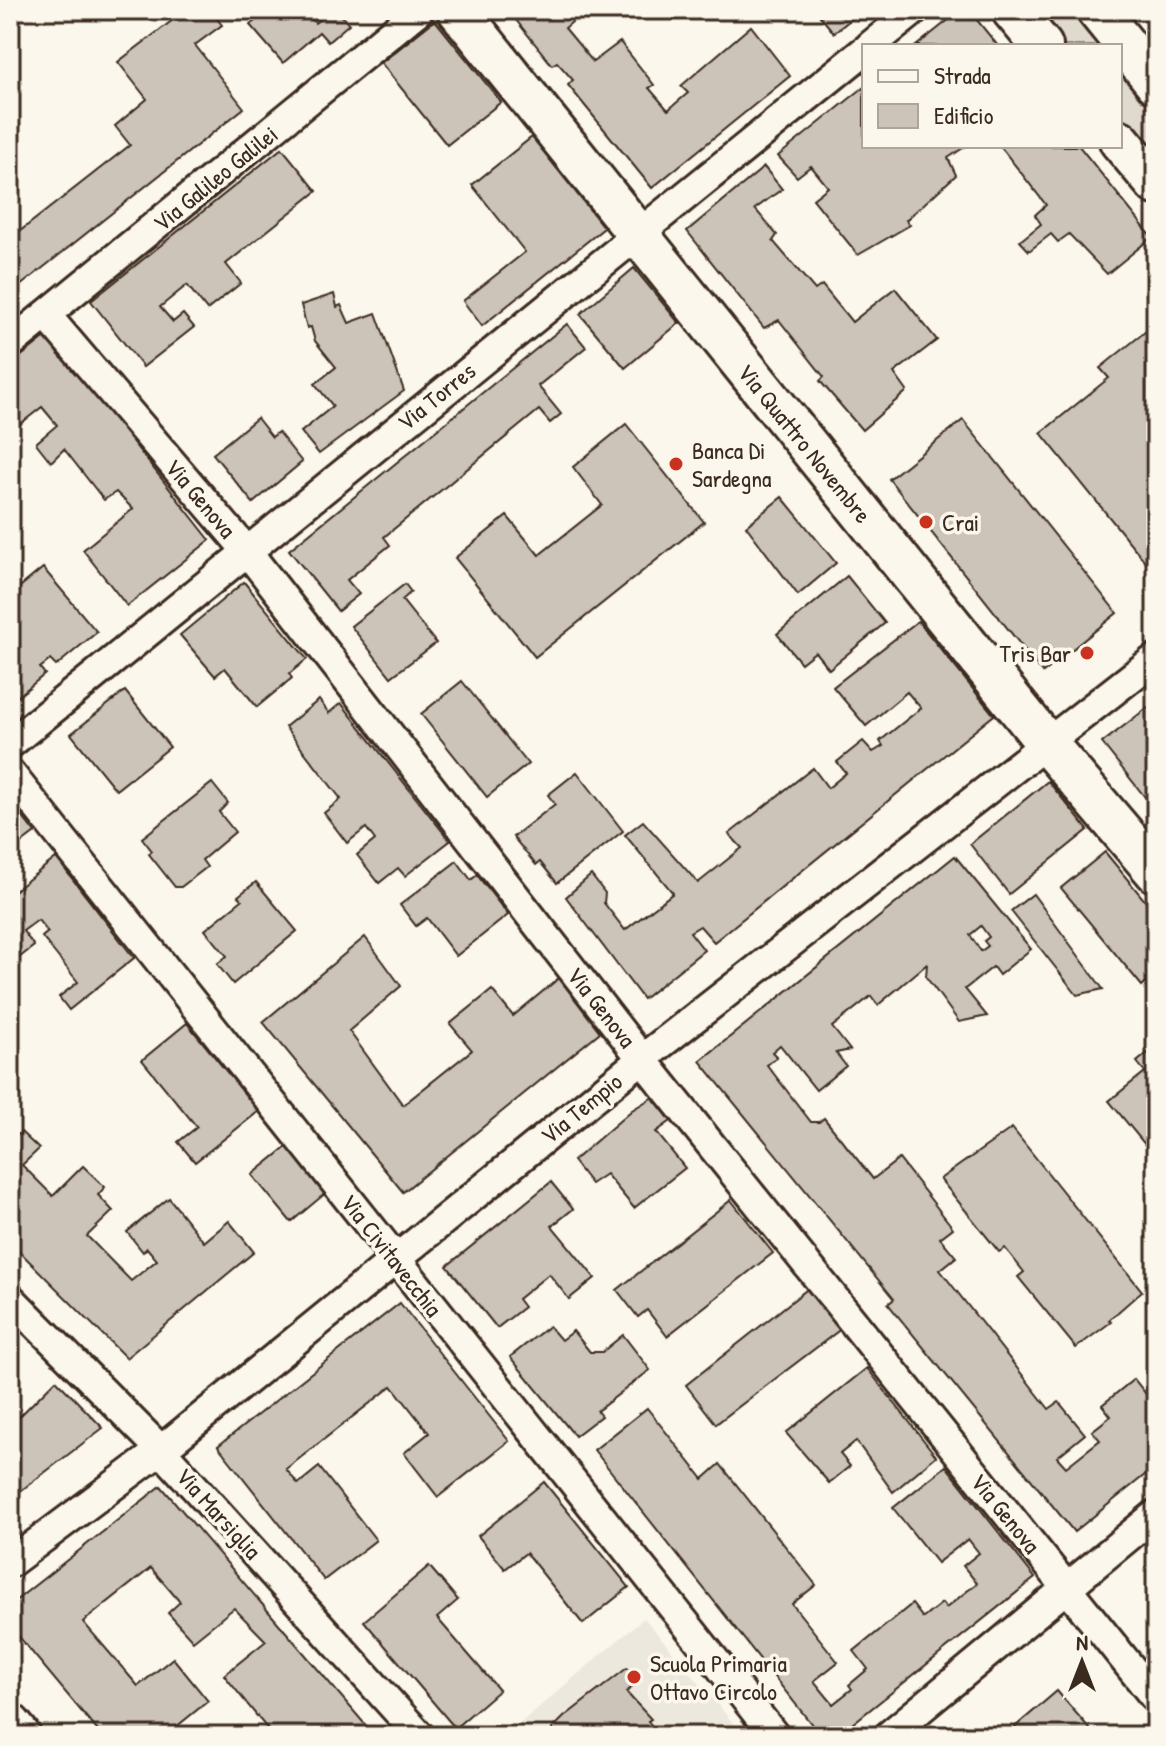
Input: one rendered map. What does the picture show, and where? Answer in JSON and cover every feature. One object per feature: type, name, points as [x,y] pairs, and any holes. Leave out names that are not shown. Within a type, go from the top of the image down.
[{"type":"street","name":"Via Galileo Galilei","points":[[10,344],[419,10]]},
{"type":"street","name":"Via Quattro Novembre","points":[[458,10],[1048,745],[1156,872]]},
{"type":"street","points":[[872,44],[915,10]]},
{"type":"street","points":[[1012,10],[1040,44]]},
{"type":"street","points":[[1097,10],[1156,83]]},
{"type":"street","name":"Via Torres","points":[[10,744],[862,53]]},
{"type":"street","points":[[1122,143],[1156,184]]},
{"type":"street","name":"Via Genova","points":[[47,316],[246,550],[642,1059],[1156,1699]]},
{"type":"street","name":"Via Tempio","points":[[10,1563],[161,1450],[642,1059],[1156,658]]},
{"type":"street","name":"Via Civitavecchia","points":[[10,773],[775,1736]]},
{"type":"street","name":"Via Marsiglia","points":[[10,1298],[161,1450],[420,1736]]},
{"type":"street","points":[[888,1736],[1156,1514]]},
{"type":"street","points":[[10,1724],[20,1736]]},
{"type":"shaded area","points":[[1061,10],[1082,10],[1109,44],[1060,44],[1044,23]]},
{"type":"shaded area","points":[[1122,61],[1156,104],[1156,166],[1122,123]]},
{"type":"shaded area","name":"Scuola Primaria Ottavo Circolo","points":[[644,1618],[744,1736],[505,1736]]},
{"type":"building","points":[[186,10],[210,10],[222,25],[195,45],[244,108],[10,294],[10,239],[130,145],[115,126],[147,99],[118,62]]},
{"type":"building","points":[[268,10],[303,10],[315,23],[331,10],[337,10],[349,24],[328,42],[319,32],[283,63],[250,25]]},
{"type":"building","points":[[508,10],[586,10],[565,28],[593,62],[620,42],[654,85],[649,88],[668,110],[688,93],[681,86],[751,26],[790,76],[652,188],[568,85],[573,80],[557,62],[552,65]]},
{"type":"building","points":[[815,10],[862,10],[834,33]]},
{"type":"building","points":[[961,10],[969,10],[996,44],[918,44]]},
{"type":"building","points":[[435,20],[501,102],[447,145],[381,63]]},
{"type":"building","points":[[862,89],[862,148],[963,148],[948,158],[956,175],[906,220],[910,225],[858,255],[813,199],[828,187],[811,166],[797,177],[778,156]]},
{"type":"building","points":[[532,137],[604,228],[482,326],[463,301],[525,252],[472,185]]},
{"type":"building","points":[[282,148],[317,191],[226,264],[241,283],[207,310],[187,285],[160,307],[173,322],[183,314],[194,327],[143,367],[91,301]]},
{"type":"building","points":[[1002,148],[1081,148],[1152,237],[1107,274],[1069,234],[1058,242],[1051,234],[1029,251],[1020,241],[1041,224],[1035,215],[1046,205]]},
{"type":"building","points":[[764,167],[782,189],[755,209],[777,235],[773,241],[815,290],[822,285],[852,322],[895,288],[937,340],[894,373],[907,391],[862,430],[820,381],[824,377],[779,320],[764,328],[687,231]]},
{"type":"building","points":[[634,268],[679,323],[625,368],[580,314]]},
{"type":"building","points":[[334,294],[337,307],[341,305],[349,323],[376,313],[404,391],[319,454],[301,432],[333,406],[315,384],[336,367],[315,341],[311,327],[307,328],[301,305]]},
{"type":"building","points":[[1156,323],[1156,559],[1148,565],[1041,433],[1109,378],[1100,368]]},
{"type":"building","points":[[567,324],[586,347],[538,386],[561,414],[550,423],[539,410],[384,537],[390,545],[347,580],[359,594],[338,611],[289,550]]},
{"type":"building","points":[[48,335],[210,540],[127,606],[83,550],[133,509],[116,492],[104,500],[64,449],[51,462],[36,443],[57,425],[42,407],[10,432],[10,365]]},
{"type":"building","points":[[257,418],[272,437],[278,432],[302,462],[253,503],[213,454]]},
{"type":"building","points":[[963,420],[1117,613],[1043,673],[889,479]]},
{"type":"building","points":[[626,424],[704,522],[535,657],[455,558],[507,516],[539,555],[602,505],[573,467]]},
{"type":"building","points":[[782,497],[836,563],[798,595],[746,526]]},
{"type":"building","points":[[43,568],[97,632],[56,666],[50,660],[40,668],[45,674],[10,703],[10,595]]},
{"type":"building","points":[[847,576],[885,623],[829,669],[815,652],[801,663],[777,634]]},
{"type":"building","points":[[244,582],[307,659],[289,674],[292,678],[257,707],[225,668],[215,676],[180,635]]},
{"type":"building","points":[[405,584],[411,592],[402,600],[436,643],[391,677],[351,626]]},
{"type":"building","points":[[918,621],[994,715],[714,942],[700,926],[690,932],[704,950],[643,999],[566,897],[591,875],[605,893],[604,903],[625,930],[673,893],[625,835],[643,821],[698,883],[742,848],[729,834],[813,768],[828,788],[846,773],[837,762],[863,741],[873,752],[883,746],[880,741],[921,708],[907,692],[866,726],[833,687]]},
{"type":"building","points":[[462,681],[528,764],[487,797],[421,714]]},
{"type":"building","points":[[125,691],[170,747],[116,790],[71,734]]},
{"type":"building","points":[[319,700],[329,713],[341,703],[450,841],[405,876],[398,868],[379,883],[357,855],[375,840],[366,828],[347,843],[324,813],[341,799],[285,727]]},
{"type":"building","points":[[1156,701],[1156,811],[1102,743]]},
{"type":"building","points":[[577,772],[623,831],[557,883],[540,862],[536,865],[513,837],[555,804],[548,795]]},
{"type":"building","points":[[1048,781],[1088,830],[1009,894],[970,844]]},
{"type":"building","points":[[212,783],[228,803],[219,812],[235,832],[202,860],[207,867],[181,887],[175,887],[149,854],[152,851],[142,838]]},
{"type":"building","points":[[10,801],[35,833],[10,852]]},
{"type":"building","points":[[1105,852],[1156,914],[1156,974],[1142,986],[1061,888]]},
{"type":"building","points":[[955,856],[1031,949],[999,975],[993,967],[965,989],[987,1016],[959,1022],[926,977],[927,964],[878,1005],[871,996],[832,1027],[850,1050],[836,1053],[846,1066],[816,1090],[780,1045],[772,1052],[777,1057],[767,1065],[811,1122],[824,1118],[873,1179],[899,1159],[953,1228],[940,1238],[956,1257],[940,1270],[1049,1409],[1059,1402],[1085,1434],[1057,1457],[1066,1467],[1100,1440],[1092,1431],[1111,1416],[1102,1405],[1134,1379],[1150,1399],[1156,1394],[1156,1466],[1074,1532],[888,1304],[894,1299],[700,1061]],"holes":[[[981,926],[989,937],[984,941],[988,946],[981,951],[970,935]]]},
{"type":"building","points":[[56,858],[134,958],[69,1010],[59,997],[78,982],[42,937],[48,932],[38,920],[23,931],[34,946],[10,965],[10,894]]},
{"type":"building","points":[[457,861],[471,880],[477,875],[508,915],[456,956],[427,918],[416,926],[400,905]]},
{"type":"building","points":[[256,882],[297,931],[233,984],[217,964],[227,956],[205,930],[242,900],[238,896]]},
{"type":"building","points":[[1033,894],[1103,989],[1077,995],[1011,911]]},
{"type":"building","points":[[365,937],[401,986],[349,1031],[403,1105],[472,1050],[450,1024],[492,990],[513,1016],[559,978],[600,1032],[403,1192],[263,1022]]},
{"type":"building","points":[[187,1023],[259,1111],[195,1162],[178,1142],[197,1127],[142,1060]]},
{"type":"building","points":[[1156,1046],[1156,1158],[1109,1101],[1145,1072],[1137,1062]]},
{"type":"building","points":[[653,1097],[671,1121],[656,1132],[685,1168],[634,1208],[606,1174],[591,1184],[573,1161],[632,1110]]},
{"type":"building","points":[[1012,1128],[1142,1291],[1109,1320],[1111,1322],[1076,1348],[1018,1277],[1024,1272],[1005,1248],[999,1252],[940,1179]]},
{"type":"building","points":[[21,1132],[39,1149],[22,1165],[53,1196],[83,1166],[105,1187],[98,1195],[113,1211],[87,1236],[131,1281],[157,1260],[147,1248],[143,1252],[127,1232],[169,1198],[204,1242],[229,1221],[254,1252],[126,1358],[10,1242],[10,1142]]},
{"type":"building","points":[[288,1146],[327,1192],[291,1222],[252,1175]]},
{"type":"building","points":[[551,1182],[573,1209],[552,1226],[595,1278],[569,1299],[549,1274],[518,1299],[524,1307],[497,1328],[447,1266]]},
{"type":"building","points":[[731,1200],[773,1253],[667,1336],[647,1310],[638,1317],[617,1290]]},
{"type":"building","points":[[810,1287],[842,1328],[716,1424],[686,1385]]},
{"type":"building","points":[[400,1303],[509,1441],[438,1497],[404,1453],[429,1433],[392,1386],[286,1469],[298,1484],[319,1467],[376,1540],[324,1580],[218,1446]]},
{"type":"building","points":[[549,1326],[561,1340],[573,1331],[590,1352],[602,1352],[623,1335],[650,1370],[597,1411],[601,1416],[575,1436],[510,1357]]},
{"type":"building","points":[[10,1334],[20,1344],[10,1355]]},
{"type":"building","points":[[867,1368],[936,1456],[893,1492],[856,1441],[840,1454],[850,1466],[829,1483],[786,1433]]},
{"type":"building","points":[[56,1380],[103,1428],[10,1499],[10,1426]]},
{"type":"building","points":[[647,1408],[703,1479],[720,1464],[816,1585],[792,1604],[838,1662],[814,1681],[833,1704],[852,1689],[849,1685],[868,1669],[854,1651],[912,1604],[923,1618],[942,1603],[946,1608],[977,1583],[963,1566],[979,1553],[968,1539],[937,1563],[893,1508],[946,1466],[1035,1578],[837,1736],[821,1736],[594,1450]]},
{"type":"building","points":[[544,1482],[629,1587],[583,1624],[526,1553],[505,1569],[478,1536]]},
{"type":"building","points":[[161,1486],[375,1736],[273,1736],[224,1675],[266,1641],[234,1608],[193,1641],[168,1613],[180,1602],[151,1568],[83,1622],[138,1686],[173,1658],[208,1701],[165,1736],[102,1736],[10,1626],[10,1605]]},
{"type":"building","points":[[429,1566],[458,1600],[437,1618],[499,1690],[455,1728],[364,1621]]},
{"type":"building","points":[[1156,1571],[1156,1588],[1148,1578]]},
{"type":"building","points":[[627,1668],[639,1682],[626,1692],[651,1719],[648,1721],[660,1736],[557,1736],[552,1729],[564,1717]]},
{"type":"building","points":[[1057,1691],[1096,1736],[1022,1736],[1015,1727]]},
{"type":"place","name":"Banca Di Sardegna","points":[[676,464]]},
{"type":"place","name":"Crai","points":[[926,522]]},
{"type":"place","name":"Tris Bar","points":[[1087,653]]},
{"type":"place","name":"Scuola Primaria Ottavo Circolo","points":[[634,1677]]}]
